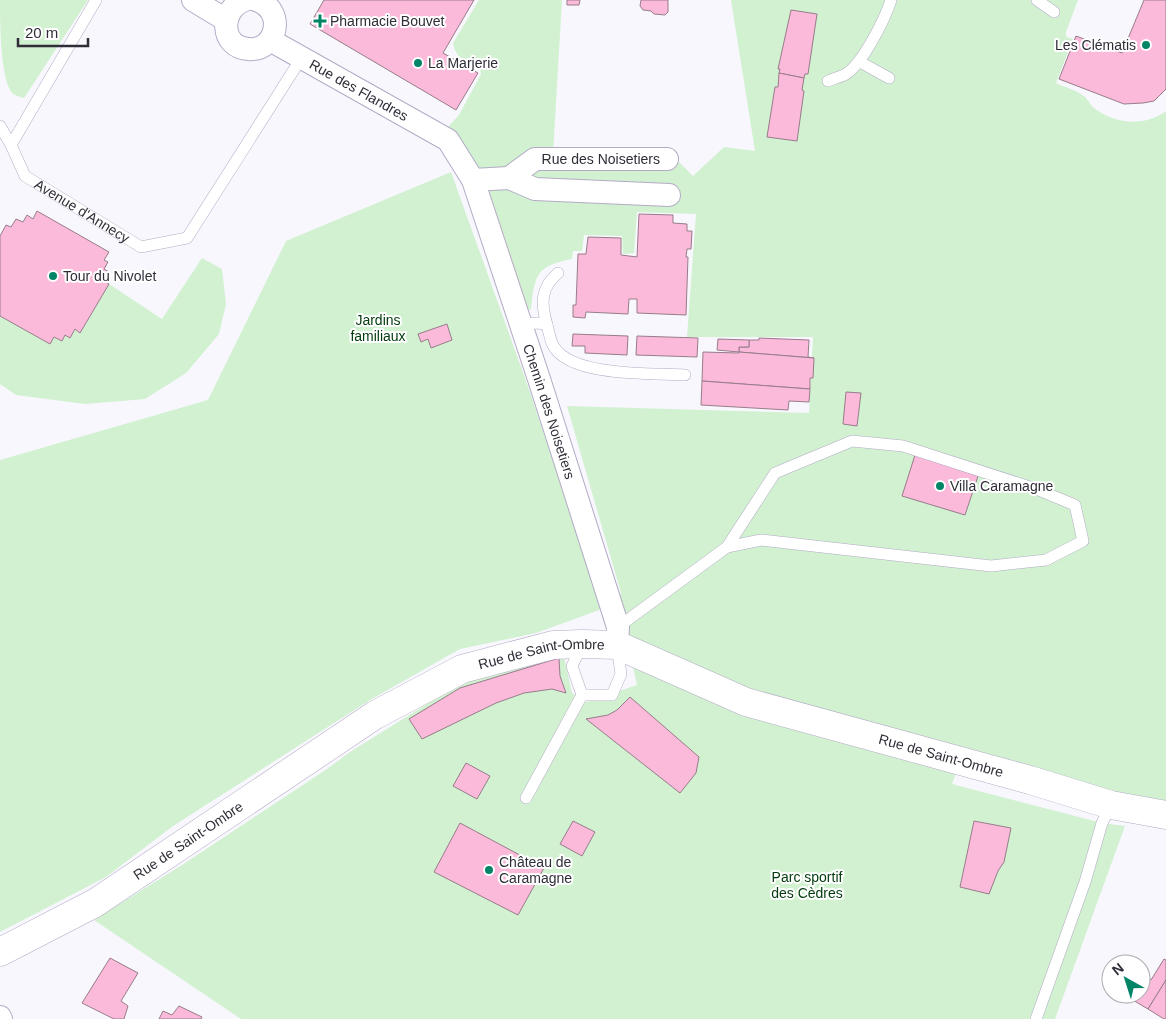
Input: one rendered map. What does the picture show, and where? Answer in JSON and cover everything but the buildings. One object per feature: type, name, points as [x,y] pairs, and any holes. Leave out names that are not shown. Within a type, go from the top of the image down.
[{"type":"street","points":[[193,0],[226,20]]},
{"type":"street","points":[[256,0],[268,6],[275,19],[274,33],[270,40],[257,48],[248,49],[240,47],[228,36],[226,20],[233,7],[256,0]]},
{"type":"street","name":"Rue des Flandres","points":[[270,40],[448,140],[473,180]]},
{"type":"street","name":"Rue des Noisetiers","points":[[509,178],[535,159],[667,159]]},
{"type":"street","points":[[473,180],[509,178],[535,189],[669,194]]},
{"type":"street","name":"Chemin des Noisetiers","points":[[473,180],[521,324],[617,636]]},
{"type":"street","name":"Rue de Saint-Ombre","points":[[0,952],[95,903],[376,715],[462,669],[554,645],[582,644],[617,636],[746,702],[1030,780],[1111,805],[1166,815]]},
{"type":"lane","points":[[10,146],[96,0]]},
{"type":"lane","points":[[828,81],[846,74],[860,62],[891,0]]},
{"type":"lane","points":[[1037,0],[1054,12]]},
{"type":"lane","name":"Avenue d'Annecy","points":[[0,126],[25,176],[141,247],[187,238],[302,57]]},
{"type":"lane","points":[[860,62],[889,78]]},
{"type":"lane","points":[[558,273],[544,289],[544,312],[553,346],[564,357],[575,364],[622,372],[685,374]]},
{"type":"lane","points":[[521,324],[548,324]]},
{"type":"lane","points":[[582,695],[612,695],[621,674],[617,636],[727,547],[775,473],[852,441],[904,446],[1059,498],[1074,505],[1083,541],[1046,560],[991,566],[761,540],[727,547]]},
{"type":"lane","points":[[526,798],[582,695],[572,666],[582,644]]},
{"type":"lane","points":[[1036,1019],[1085,882],[1102,823],[1111,805]]},
{"type":"green space","points":[[0,0],[88,0],[24,98],[13,94],[5,77]]},
{"type":"green space","points":[[479,0],[562,0],[553,154],[671,154],[693,176],[724,147],[755,151],[731,0],[1078,0],[1066,32],[1066,37],[1073,39],[1056,83],[1081,94],[1093,107],[1102,113],[1120,120],[1149,120],[1166,111],[1166,807],[756,698],[626,636],[617,597],[621,593],[567,406],[809,413],[813,337],[687,337],[696,214],[637,212],[634,253],[623,254],[622,236],[584,235],[582,251],[573,251],[572,259],[544,269],[536,280],[531,309],[523,311],[446,129],[459,115],[481,74],[480,69],[459,56],[453,43]]},
{"type":"green space","name":"Jardins familiaux","points":[[451,172],[530,392],[602,609],[536,633],[460,649],[370,700],[173,826],[106,877],[0,932],[0,460],[208,400],[286,241]]},
{"type":"green space","points":[[202,258],[222,269],[226,304],[219,334],[186,373],[145,399],[85,404],[16,395],[0,384],[0,316],[50,344],[54,337],[62,341],[65,335],[70,337],[75,329],[81,332],[109,284],[162,319]]},
{"type":"green space","name":"Parc sportif des Cèdres","points":[[563,652],[572,693],[587,702],[637,685],[630,654],[957,770],[952,784],[1102,823],[1125,826],[1055,1019],[241,1019],[94,920],[182,865],[350,752],[459,684]]},
{"type":"place","name":"Pharmacie Bouvet","points":[[320,21]]},
{"type":"place","name":"Les Clématis","points":[[1146,45]]},
{"type":"place","name":"La Marjerie","points":[[418,63]]},
{"type":"place","name":"Tour du Nivolet","points":[[53,276]]},
{"type":"place","name":"Villa Caramagne","points":[[940,486]]},
{"type":"place","name":"Château de Caramagne","points":[[489,870]]}]
